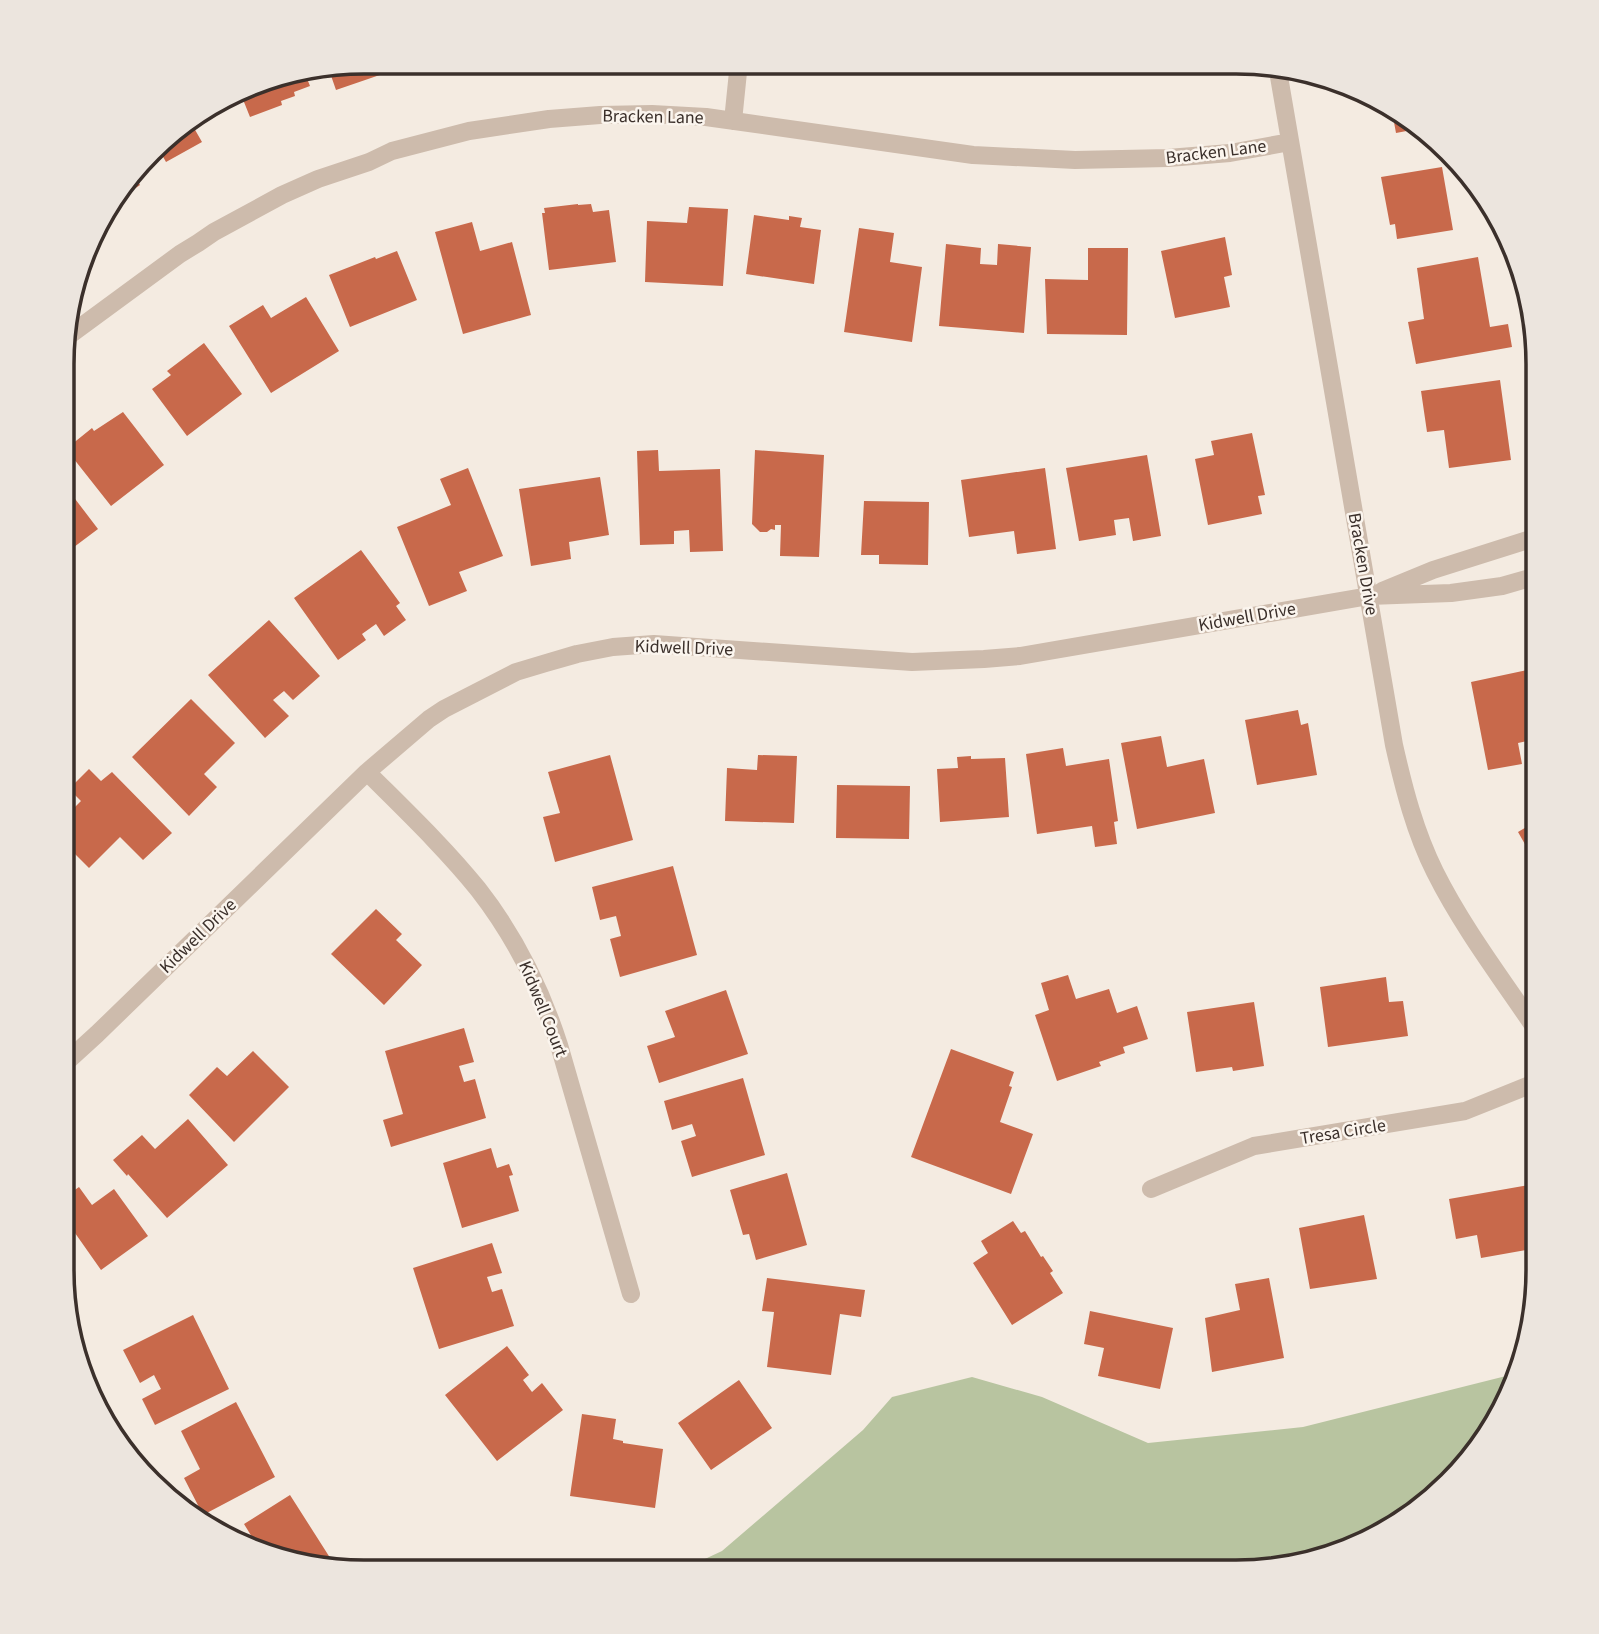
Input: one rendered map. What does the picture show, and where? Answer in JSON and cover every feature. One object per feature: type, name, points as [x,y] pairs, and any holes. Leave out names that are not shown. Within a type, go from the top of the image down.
[{"type":"street","points":[[733,121],[738,74]]},
{"type":"street","name":"Bracken Drive","points":[[1279,77],[1394,745],[1404,788],[1434,870],[1456,910],[1526,1015]]},
{"type":"street","name":"Bracken Lane","points":[[75,331],[180,254],[282,195],[392,151],[469,131],[549,119],[652,114],[733,121],[973,155],[1107,160],[1230,153],[1290,142]]},
{"type":"street","name":"Kidwell Drive","points":[[1369,596],[1433,570],[1526,540]]},
{"type":"street","name":"Kidwell Drive","points":[[74,1055],[367,772],[429,719],[516,672],[577,654],[613,647],[654,644],[912,662],[1020,656],[1369,596],[1451,593],[1502,586],[1526,579]]},
{"type":"street","name":"Kidwell Court","points":[[367,772],[466,875],[504,926],[524,961],[553,1026],[631,1294]]},
{"type":"street","name":"Tresa Circle","points":[[1151,1189],[1254,1146],[1465,1111],[1526,1086]]},
{"type":"green space","points":[[1505,1376],[1496,1399],[1477,1431],[1453,1462],[1427,1488],[1396,1512],[1364,1531],[1310,1551],[1254,1560],[703,1560],[722,1551],[863,1430],[892,1397],[972,1377],[1042,1397],[1148,1443],[1303,1427]]},
{"type":"building","points":[[383,74],[336,90],[331,75]]},
{"type":"building","points":[[307,79],[310,86],[294,92],[295,96],[281,101],[282,105],[250,117],[243,100]]},
{"type":"building","points":[[1394,121],[1408,131],[1396,133]]},
{"type":"building","points":[[194,129],[202,142],[166,162],[162,156]]},
{"type":"building","points":[[1442,167],[1453,230],[1397,239],[1395,224],[1390,225],[1381,177]]},
{"type":"building","points":[[591,204],[593,212],[609,210],[616,262],[549,270],[542,213],[545,213],[544,208]]},
{"type":"building","points":[[689,207],[728,209],[723,286],[645,282],[647,221],[687,223]]},
{"type":"building","points":[[754,215],[789,220],[789,216],[802,218],[800,227],[821,230],[814,284],[746,274]]},
{"type":"building","points":[[472,222],[480,251],[512,242],[531,315],[463,334],[435,232]]},
{"type":"building","points":[[859,228],[894,233],[890,262],[922,267],[912,342],[844,332]]},
{"type":"building","points":[[1225,237],[1232,275],[1224,277],[1230,307],[1175,318],[1161,251]]},
{"type":"building","points":[[946,244],[981,248],[980,264],[997,265],[998,244],[1031,247],[1024,333],[939,326]]},
{"type":"building","points":[[1088,248],[1128,248],[1127,335],[1047,334],[1045,279],[1088,280]]},
{"type":"building","points":[[397,251],[417,300],[350,327],[329,275]]},
{"type":"building","points":[[1478,257],[1490,327],[1508,324],[1512,347],[1416,364],[1408,322],[1424,319],[1417,268]]},
{"type":"building","points":[[306,297],[339,351],[271,393],[229,326],[263,305],[271,318]]},
{"type":"building","points":[[204,343],[242,394],[187,436],[152,389],[171,375],[167,371]]},
{"type":"building","points":[[1500,380],[1511,460],[1449,468],[1444,430],[1427,432],[1421,391]]},
{"type":"building","points":[[123,412],[164,465],[111,506],[74,459],[74,443],[92,428],[94,431]]},
{"type":"building","points":[[1252,433],[1265,495],[1258,496],[1262,514],[1208,525],[1195,459],[1214,455],[1211,441]]},
{"type":"building","points":[[658,450],[659,471],[720,469],[723,551],[690,552],[689,530],[674,531],[674,544],[640,545],[637,451]]},
{"type":"building","points":[[755,450],[824,455],[819,557],[780,556],[781,525],[775,525],[775,530],[760,532],[752,524]]},
{"type":"building","points":[[1147,455],[1161,536],[1133,541],[1129,518],[1114,520],[1116,535],[1079,541],[1066,468]]},
{"type":"building","points":[[468,468],[503,556],[459,572],[467,591],[429,606],[397,527],[451,505],[440,479]]},
{"type":"building","points":[[1045,468],[1056,549],[1017,554],[1014,531],[969,537],[961,480]]},
{"type":"building","points":[[600,477],[609,535],[569,542],[571,559],[531,566],[519,489]]},
{"type":"building","points":[[74,498],[98,529],[74,547]]},
{"type":"building","points":[[864,501],[929,502],[928,565],[879,564],[879,555],[861,555]]},
{"type":"building","points":[[361,550],[400,603],[396,606],[406,620],[384,636],[376,624],[362,634],[366,640],[338,660],[294,598]]},
{"type":"building","points":[[269,620],[320,676],[293,700],[284,691],[273,700],[289,716],[265,738],[208,675]]},
{"type":"building","points":[[1526,670],[1526,741],[1518,743],[1522,764],[1488,770],[1471,682]]},
{"type":"building","points":[[191,699],[235,743],[204,774],[217,787],[189,816],[132,757]]},
{"type":"building","points":[[1298,710],[1301,725],[1308,723],[1317,775],[1257,785],[1245,720]]},
{"type":"building","points":[[1161,736],[1167,767],[1204,759],[1215,813],[1137,829],[1121,743]]},
{"type":"building","points":[[1063,748],[1066,766],[1109,759],[1118,821],[1114,822],[1117,844],[1095,847],[1092,826],[1037,834],[1026,754]]},
{"type":"building","points":[[610,755],[633,840],[555,862],[543,817],[560,813],[548,772]]},
{"type":"building","points":[[758,755],[797,756],[794,823],[725,821],[727,768],[757,770]]},
{"type":"building","points":[[971,756],[971,759],[1005,758],[1009,817],[940,822],[937,769],[958,768],[957,757]]},
{"type":"building","points":[[89,769],[101,781],[112,772],[172,833],[143,860],[120,837],[89,868],[74,853],[74,808],[81,801],[74,794],[74,784]]},
{"type":"building","points":[[837,785],[910,786],[909,839],[836,838]]},
{"type":"building","points":[[1526,827],[1526,846],[1518,832]]},
{"type":"building","points":[[673,866],[697,955],[620,977],[610,939],[621,936],[616,916],[600,920],[592,887]]},
{"type":"building","points":[[376,909],[402,934],[396,940],[422,965],[384,1005],[331,954]]},
{"type":"building","points":[[1068,975],[1076,999],[1109,989],[1117,1013],[1137,1006],[1148,1039],[1123,1047],[1125,1053],[1099,1062],[1101,1066],[1057,1081],[1035,1015],[1049,1010],[1041,983]]},
{"type":"building","points":[[1386,977],[1389,1002],[1403,1001],[1408,1036],[1328,1047],[1320,987]]},
{"type":"building","points":[[726,990],[748,1054],[659,1083],[647,1046],[675,1037],[665,1011]]},
{"type":"building","points":[[1254,1002],[1264,1066],[1233,1071],[1232,1067],[1196,1072],[1187,1012]]},
{"type":"building","points":[[464,1028],[474,1062],[459,1066],[464,1082],[475,1079],[486,1118],[391,1147],[383,1120],[403,1114],[385,1051]]},
{"type":"building","points":[[951,1049],[1014,1072],[1009,1086],[1012,1087],[1000,1122],[1033,1134],[1011,1194],[911,1157]]},
{"type":"building","points":[[253,1051],[289,1087],[234,1142],[189,1095],[217,1067],[227,1076]]},
{"type":"building","points":[[743,1078],[765,1155],[692,1177],[681,1141],[696,1136],[692,1124],[672,1130],[664,1101]]},
{"type":"building","points":[[188,1119],[228,1165],[167,1218],[113,1160],[142,1135],[155,1149]]},
{"type":"building","points":[[491,1148],[497,1168],[509,1164],[513,1175],[509,1176],[519,1211],[462,1228],[443,1163]]},
{"type":"building","points":[[787,1173],[807,1245],[756,1260],[749,1234],[743,1235],[730,1190]]},
{"type":"building","points":[[1526,1185],[1526,1250],[1481,1258],[1477,1235],[1456,1239],[1449,1199]]},
{"type":"building","points":[[79,1187],[92,1205],[114,1189],[148,1236],[101,1270],[74,1234],[74,1191]]},
{"type":"building","points":[[1364,1215],[1377,1279],[1310,1289],[1299,1228]]},
{"type":"building","points":[[1013,1221],[1021,1233],[1025,1231],[1041,1257],[1043,1256],[1063,1293],[1012,1325],[973,1263],[988,1253],[981,1241]]},
{"type":"building","points":[[492,1243],[502,1273],[487,1277],[492,1292],[502,1289],[514,1326],[439,1349],[413,1268]]},
{"type":"building","points":[[767,1278],[865,1290],[861,1317],[840,1314],[831,1375],[767,1367],[774,1312],[762,1311]]},
{"type":"building","points":[[1269,1278],[1284,1358],[1212,1372],[1205,1318],[1240,1310],[1235,1284]]},
{"type":"building","points":[[1090,1311],[1173,1328],[1160,1389],[1098,1376],[1104,1348],[1084,1344]]},
{"type":"building","points":[[193,1315],[229,1389],[155,1425],[142,1399],[161,1389],[154,1375],[140,1383],[123,1350]]},
{"type":"building","points":[[507,1346],[529,1375],[523,1380],[532,1392],[542,1383],[563,1410],[497,1461],[445,1395]]},
{"type":"building","points":[[739,1380],[772,1428],[711,1470],[678,1423]]},
{"type":"building","points":[[236,1402],[275,1477],[206,1514],[200,1510],[184,1478],[200,1469],[181,1431]]},
{"type":"building","points":[[582,1414],[616,1419],[613,1439],[663,1449],[655,1508],[570,1496]]},
{"type":"building","points":[[290,1495],[330,1558],[289,1551],[252,1538],[244,1524]]}]
